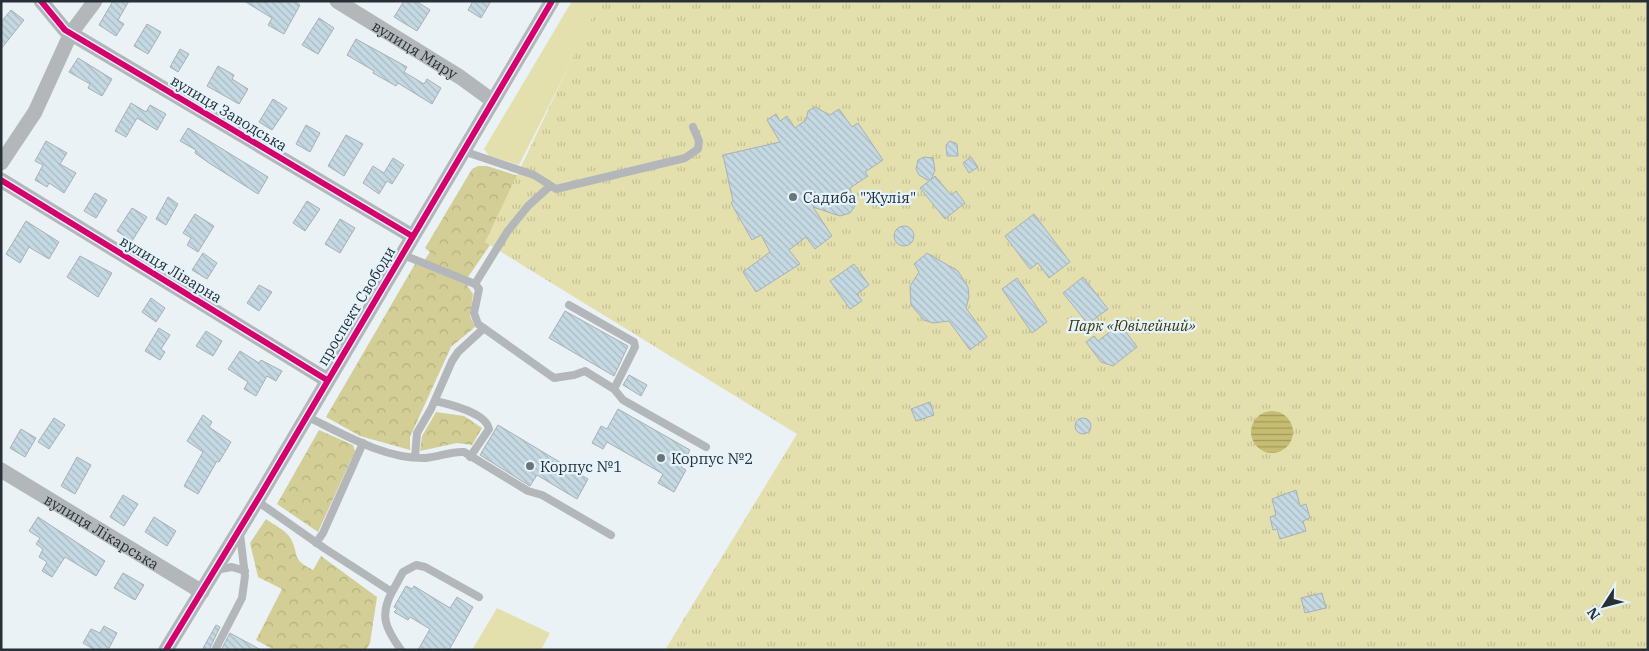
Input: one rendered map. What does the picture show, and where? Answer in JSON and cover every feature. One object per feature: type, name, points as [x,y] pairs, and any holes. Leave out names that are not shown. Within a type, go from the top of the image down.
[{"type":"street","name":"вулиця Заводська","points":[[41,1],[65,30],[412,236]]},
{"type":"street","points":[[1,163],[35,112],[71,33],[95,1]]},
{"type":"street","name":"вулиця Миру","points":[[337,1],[460,77],[493,101]]},
{"type":"street","name":"проспект Свободи","points":[[167,649],[257,501],[552,1]]},
{"type":"street","name":"вулиця Ліварна","points":[[1,180],[327,380]]},
{"type":"street","name":"вулиця Лікарська","points":[[1,470],[202,592]]},
{"type":"lane","points":[[464,150],[534,175],[556,189],[685,158],[698,149],[699,141],[693,127]]},
{"type":"lane","points":[[475,284],[507,232],[528,206],[550,186]]},
{"type":"lane","points":[[402,254],[475,284],[479,288],[474,313],[478,324],[554,378],[574,376],[585,371],[614,388],[623,400],[706,447]]},
{"type":"lane","points":[[569,305],[634,342],[635,347],[614,388]]},
{"type":"lane","points":[[415,457],[417,433],[435,401],[452,361],[458,352],[483,329]]},
{"type":"lane","points":[[435,401],[467,410],[487,425],[489,430],[470,457]]},
{"type":"lane","points":[[306,416],[363,443],[415,457],[427,458],[455,451],[464,452],[528,491],[542,494],[611,535]]},
{"type":"lane","points":[[316,543],[323,533],[363,443]]},
{"type":"lane","points":[[257,501],[316,543],[392,592]]},
{"type":"lane","points":[[216,650],[242,598],[245,571],[240,545],[241,527]]},
{"type":"lane","points":[[401,650],[386,624],[386,603],[403,572],[416,565],[425,567],[479,597]]},
{"type":"lane","points":[[215,570],[232,567],[245,571]]},
{"type":"green space","points":[[572,1],[602,1],[519,165],[489,156],[484,149]]},
{"type":"green space","name":"Парк «Ювілейний»","points":[[600,1],[1648,1],[1648,650],[665,650],[797,434],[485,242]]},
{"type":"green space","points":[[478,166],[487,166],[534,181],[468,277],[424,261],[430,252],[425,248],[472,169]]},
{"type":"green space","points":[[415,264],[467,285],[473,294],[470,316],[475,327],[451,347],[410,437],[410,450],[360,436],[326,417]]},
{"type":"green space","points":[[436,412],[464,416],[482,428],[472,445],[457,443],[420,451],[422,436]]},
{"type":"green space","points":[[319,430],[353,445],[355,451],[318,532],[277,504]]},
{"type":"green space","points":[[266,519],[289,536],[298,559],[306,566],[313,570],[321,556],[377,597],[370,643],[366,650],[274,650],[256,640],[282,589],[258,577],[250,543]]},
{"type":"green space","points":[[497,608],[550,633],[541,650],[472,650]]},
{"type":"shaded area","points":[[1276,411],[1284,414],[1290,420],[1293,432],[1290,444],[1284,450],[1268,453],[1260,450],[1254,444],[1251,428],[1254,420],[1260,414]]},
{"type":"building","points":[[113,1],[129,1],[118,20],[124,24],[116,36],[99,25]]},
{"type":"building","points":[[244,1],[294,1],[300,5],[284,34],[268,25],[272,18]]},
{"type":"building","points":[[404,1],[416,1],[430,10],[417,31],[394,17]]},
{"type":"building","points":[[473,1],[491,1],[481,18],[468,10]]},
{"type":"building","points":[[11,10],[24,20],[1,49],[1,22]]},
{"type":"building","points":[[319,18],[334,28],[318,54],[302,45]]},
{"type":"building","points":[[147,24],[161,32],[148,54],[134,46]]},
{"type":"building","points":[[356,39],[407,67],[404,72],[424,84],[427,79],[441,88],[432,104],[398,83],[396,86],[373,73],[374,71],[347,55]]},
{"type":"building","points":[[180,49],[189,54],[178,72],[170,67]]},
{"type":"building","points":[[78,58],[112,79],[102,96],[88,88],[90,84],[69,72]]},
{"type":"building","points":[[218,66],[234,75],[232,79],[248,89],[239,104],[207,86]]},
{"type":"building","points":[[273,99],[287,108],[272,130],[259,122]]},
{"type":"building","points":[[131,103],[146,112],[150,105],[166,114],[157,130],[137,118],[126,137],[115,131]]},
{"type":"building","name":"Садиба \"Жулія\"","points":[[815,107],[830,115],[839,109],[852,127],[858,123],[883,160],[865,172],[868,176],[850,188],[855,206],[850,213],[840,216],[813,207],[832,236],[815,249],[806,237],[789,250],[800,264],[756,292],[743,272],[770,252],[761,235],[752,240],[731,203],[733,201],[723,155],[780,142],[767,120],[776,114],[780,121],[787,116],[795,128],[806,120],[808,111]]},
{"type":"building","points":[[306,125],[320,133],[310,152],[296,144]]},
{"type":"building","points":[[188,128],[268,177],[258,194],[209,163],[195,153],[196,150],[180,141]]},
{"type":"building","points":[[346,135],[363,144],[344,176],[328,166]]},
{"type":"building","points":[[46,141],[67,153],[60,164],[76,173],[64,193],[49,183],[47,187],[35,180],[43,165],[35,161]]},
{"type":"building","points":[[950,141],[957,144],[958,156],[947,156],[946,145]]},
{"type":"building","points":[[924,157],[933,158],[935,170],[931,180],[935,176],[951,195],[956,191],[965,203],[945,219],[920,188],[929,181],[919,175],[916,169],[918,160]]},
{"type":"building","points":[[971,157],[978,167],[969,173],[963,163]]},
{"type":"building","points":[[393,158],[404,165],[392,184],[387,181],[379,194],[363,183],[373,166],[384,173]]},
{"type":"building","points":[[95,193],[107,200],[96,218],[84,211]]},
{"type":"building","points":[[168,197],[178,204],[166,225],[156,219]]},
{"type":"building","points":[[307,201],[320,209],[305,231],[293,223]]},
{"type":"building","points":[[132,208],[147,217],[132,241],[117,231]]},
{"type":"building","points":[[195,214],[214,226],[198,252],[187,245],[191,238],[183,233]]},
{"type":"building","points":[[1034,214],[1070,262],[1049,278],[1038,263],[1030,269],[1005,236]]},
{"type":"building","points":[[340,219],[355,228],[340,253],[325,244]]},
{"type":"building","points":[[26,221],[59,242],[49,259],[29,247],[20,263],[6,254]]},
{"type":"building","points":[[900,226],[908,226],[914,232],[914,240],[908,246],[900,246],[894,240],[894,232]]},
{"type":"building","points":[[203,253],[217,263],[207,279],[192,270]]},
{"type":"building","points":[[927,253],[958,271],[968,287],[969,297],[966,308],[987,337],[970,350],[949,321],[933,323],[924,320],[911,305],[910,286],[919,272],[914,264]]},
{"type":"building","points":[[80,256],[112,273],[98,297],[67,277]]},
{"type":"building","points":[[854,264],[869,285],[857,294],[862,301],[850,309],[830,281]]},
{"type":"building","points":[[1083,277],[1108,309],[1088,324],[1063,293]]},
{"type":"building","points":[[1017,278],[1047,322],[1032,333],[1002,289]]},
{"type":"building","points":[[259,285],[272,292],[259,311],[247,303]]},
{"type":"building","points":[[151,298],[165,308],[156,322],[142,312]]},
{"type":"building","points":[[565,311],[628,346],[614,376],[549,338]]},
{"type":"building","points":[[1120,324],[1137,347],[1113,366],[1101,362],[1086,342],[1094,336],[1098,341]]},
{"type":"building","points":[[159,328],[170,335],[161,349],[165,352],[160,360],[145,351]]},
{"type":"building","points":[[206,331],[222,341],[213,356],[196,346]]},
{"type":"building","points":[[240,351],[259,363],[261,360],[282,371],[276,381],[267,376],[256,396],[244,389],[248,382],[228,369]]},
{"type":"building","points":[[629,375],[647,385],[641,396],[623,385]]},
{"type":"building","points":[[930,402],[934,415],[916,421],[911,409]]},
{"type":"building","name":"Корпус №2","points":[[618,409],[690,450],[681,467],[686,470],[674,492],[658,483],[663,474],[607,442],[603,449],[592,443],[601,426],[607,429]]},
{"type":"building","points":[[203,415],[212,422],[209,427],[231,442],[219,462],[217,461],[198,494],[184,486],[203,452],[187,441]]},
{"type":"building","points":[[54,418],[65,425],[49,449],[38,442]]},
{"type":"building","points":[[1080,418],[1086,418],[1091,423],[1089,432],[1080,434],[1075,429],[1075,423]]},
{"type":"building","name":"Корпус №1","points":[[498,425],[588,479],[577,499],[537,475],[530,486],[480,455]]},
{"type":"building","points":[[21,429],[36,438],[25,457],[10,448]]},
{"type":"building","points":[[77,457],[91,465],[75,494],[61,486]]},
{"type":"building","points":[[1296,490],[1300,506],[1306,504],[1310,518],[1303,521],[1306,531],[1280,539],[1277,529],[1273,530],[1270,517],[1276,515],[1272,499]]},
{"type":"building","points":[[123,495],[138,504],[124,526],[110,517]]},
{"type":"building","points":[[38,517],[105,561],[96,576],[65,557],[52,577],[42,571],[47,562],[39,557],[43,549],[36,544],[40,538],[29,531]]},
{"type":"building","points":[[154,517],[176,531],[167,546],[145,532]]},
{"type":"building","points":[[123,573],[144,585],[135,600],[114,588]]},
{"type":"building","points":[[406,586],[412,589],[414,586],[450,608],[457,597],[473,607],[449,650],[418,650],[430,629],[410,617],[408,620],[394,612],[397,609],[394,607]]},
{"type":"building","points":[[1322,593],[1326,608],[1305,613],[1301,598]]},
{"type":"building","points":[[216,625],[220,627],[209,650],[202,650]]},
{"type":"building","points":[[104,626],[117,633],[108,650],[95,650],[83,643],[91,629],[100,633]]},
{"type":"building","points":[[230,633],[261,650],[221,650]]},
{"type":"cycle path","points":[[41,1],[65,30],[412,236]]},
{"type":"cycle path","points":[[166,650],[261,494],[552,1]]},
{"type":"cycle path","points":[[1,180],[327,380]]},
{"type":"place","name":"Садиба \"Жулія\"","points":[[793,197]]},
{"type":"place","name":"Корпус №2","points":[[661,458]]},
{"type":"place","name":"Корпус №1","points":[[530,466]]}]
